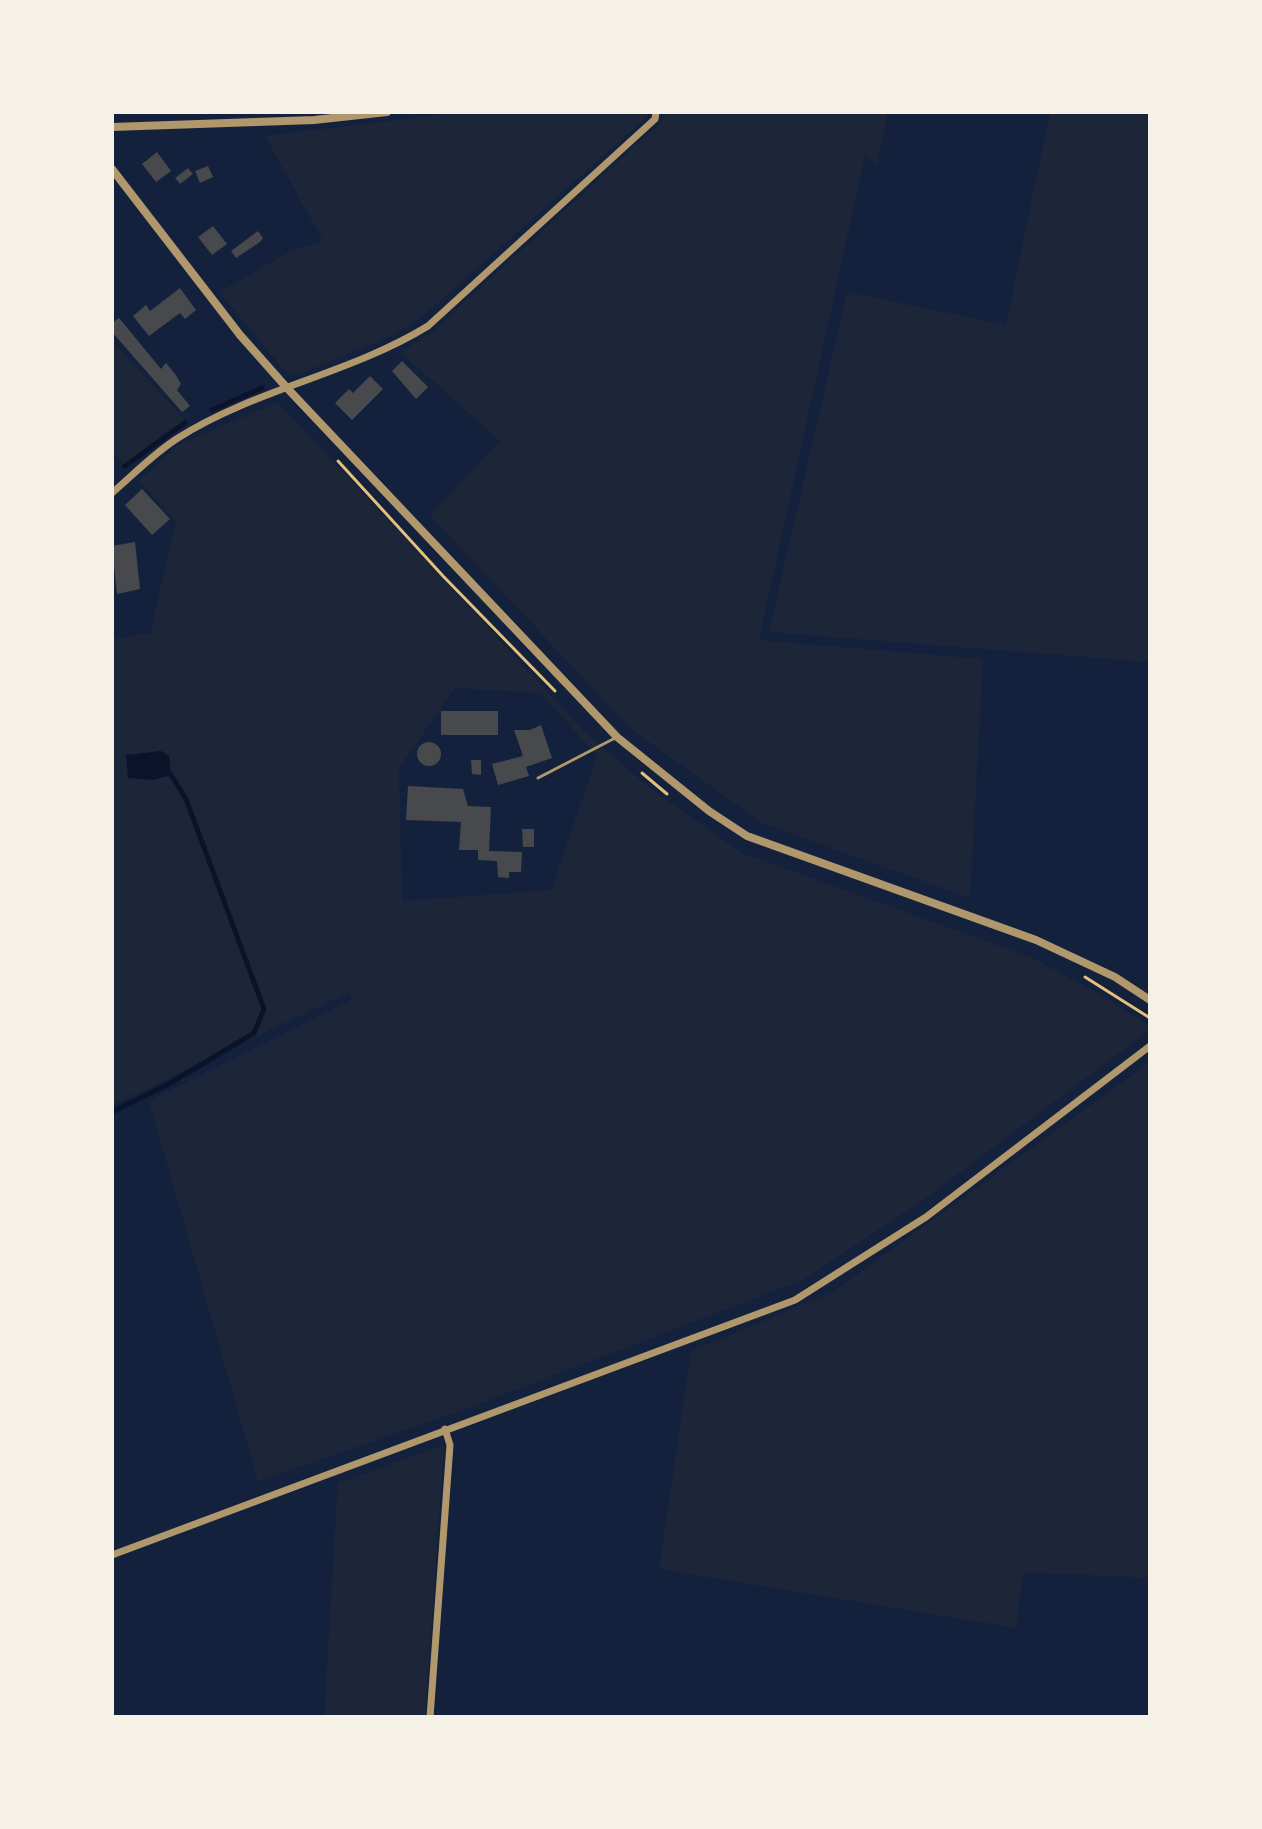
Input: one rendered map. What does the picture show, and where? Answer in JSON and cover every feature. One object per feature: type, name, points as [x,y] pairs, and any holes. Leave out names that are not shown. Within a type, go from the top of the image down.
[{"type":"street","points":[[112,127],[314,120],[387,112]]},
{"type":"street","points":[[112,493],[176,439],[215,418],[397,345],[428,326],[655,119],[656,112]]},
{"type":"street","points":[[112,169],[240,335],[287,388],[617,737],[709,811],[747,836],[1036,940],[1115,977],[1150,1000]]},
{"type":"street","points":[[112,1555],[445,1429],[577,1384],[795,1300],[926,1217],[1150,1046]]},
{"type":"street","points":[[430,1717],[450,1445],[445,1429]]},
{"type":"lane","points":[[538,778],[617,737]]},
{"type":"path","points":[[338,461],[443,576],[564,699]]},
{"type":"path","points":[[637,770],[669,795]]},
{"type":"path","points":[[1072,971],[1150,1018]]},
{"type":"shaded area","points":[[461,112],[648,112],[647,117],[422,317],[391,336],[297,375],[285,371],[219,292],[289,252],[323,241],[265,136]]},
{"type":"shaded area","points":[[666,112],[888,112],[877,164],[865,155],[759,640],[983,659],[970,898],[762,823],[631,729],[430,515],[500,441],[400,352],[431,333],[661,122]]},
{"type":"shaded area","points":[[1050,112],[1150,112],[1150,662],[769,632],[847,292],[1006,325]]},
{"type":"shaded area","points":[[112,341],[186,421],[168,430],[124,465],[112,451]]},
{"type":"shaded area","points":[[278,402],[589,736],[654,791],[742,853],[1033,958],[1110,1000],[1150,1026],[1150,1030],[922,1201],[803,1280],[455,1413],[258,1481],[149,1101],[353,999],[348,993],[112,1105],[112,639],[150,633],[176,522],[139,480],[178,445]],"holes":[[[455,688],[541,693],[597,756],[551,890],[402,901],[399,768]]]},
{"type":"shaded area","points":[[161,751],[169,756],[171,775],[153,780],[128,778],[126,755]]},
{"type":"shaded area","points":[[1150,1062],[1150,1578],[1023,1572],[1016,1628],[659,1569],[691,1351],[833,1292]]},
{"type":"shaded area","points":[[444,1445],[425,1717],[324,1717],[338,1483]]},
{"type":"building","points":[[157,152],[171,171],[156,182],[142,164]]},
{"type":"building","points":[[208,166],[213,177],[200,183],[195,171]]},
{"type":"building","points":[[188,168],[193,174],[180,184],[175,178]]},
{"type":"building","points":[[213,226],[227,244],[212,255],[198,237]]},
{"type":"building","points":[[258,231],[263,238],[260,242],[236,258],[231,251]]},
{"type":"building","points":[[180,288],[196,310],[185,319],[180,313],[149,336],[133,316],[146,305],[150,311]]},
{"type":"building","points":[[119,318],[161,369],[166,363],[175,374],[181,384],[177,390],[190,406],[182,412],[112,332],[112,323]]},
{"type":"building","points":[[402,361],[428,387],[416,399],[392,371]]},
{"type":"building","points":[[370,376],[383,389],[352,420],[335,403],[349,389],[353,393]]},
{"type":"building","points":[[142,489],[170,519],[152,535],[125,505]]},
{"type":"building","points":[[135,542],[140,589],[117,594],[112,546]]},
{"type":"building","points":[[441,711],[498,711],[498,735],[441,735]]},
{"type":"building","points":[[541,725],[552,758],[526,767],[529,776],[498,785],[492,764],[523,756],[514,730],[530,730]]},
{"type":"building","points":[[429,742],[438,745],[441,754],[438,763],[429,766],[420,763],[417,754],[420,745]]},
{"type":"building","points":[[471,760],[481,760],[481,775],[472,774]]},
{"type":"building","points":[[408,786],[463,789],[468,806],[491,807],[489,851],[522,852],[521,872],[509,872],[509,878],[498,877],[497,861],[478,860],[478,850],[459,850],[461,822],[406,820]]},
{"type":"building","points":[[522,829],[534,829],[534,847],[523,847]]},
{"type":"waterway","points":[[212,410],[262,388]]},
{"type":"waterway","points":[[125,466],[185,423]]},
{"type":"waterway","points":[[112,1112],[167,1085],[254,1033],[264,1009],[186,799],[171,775]]}]
